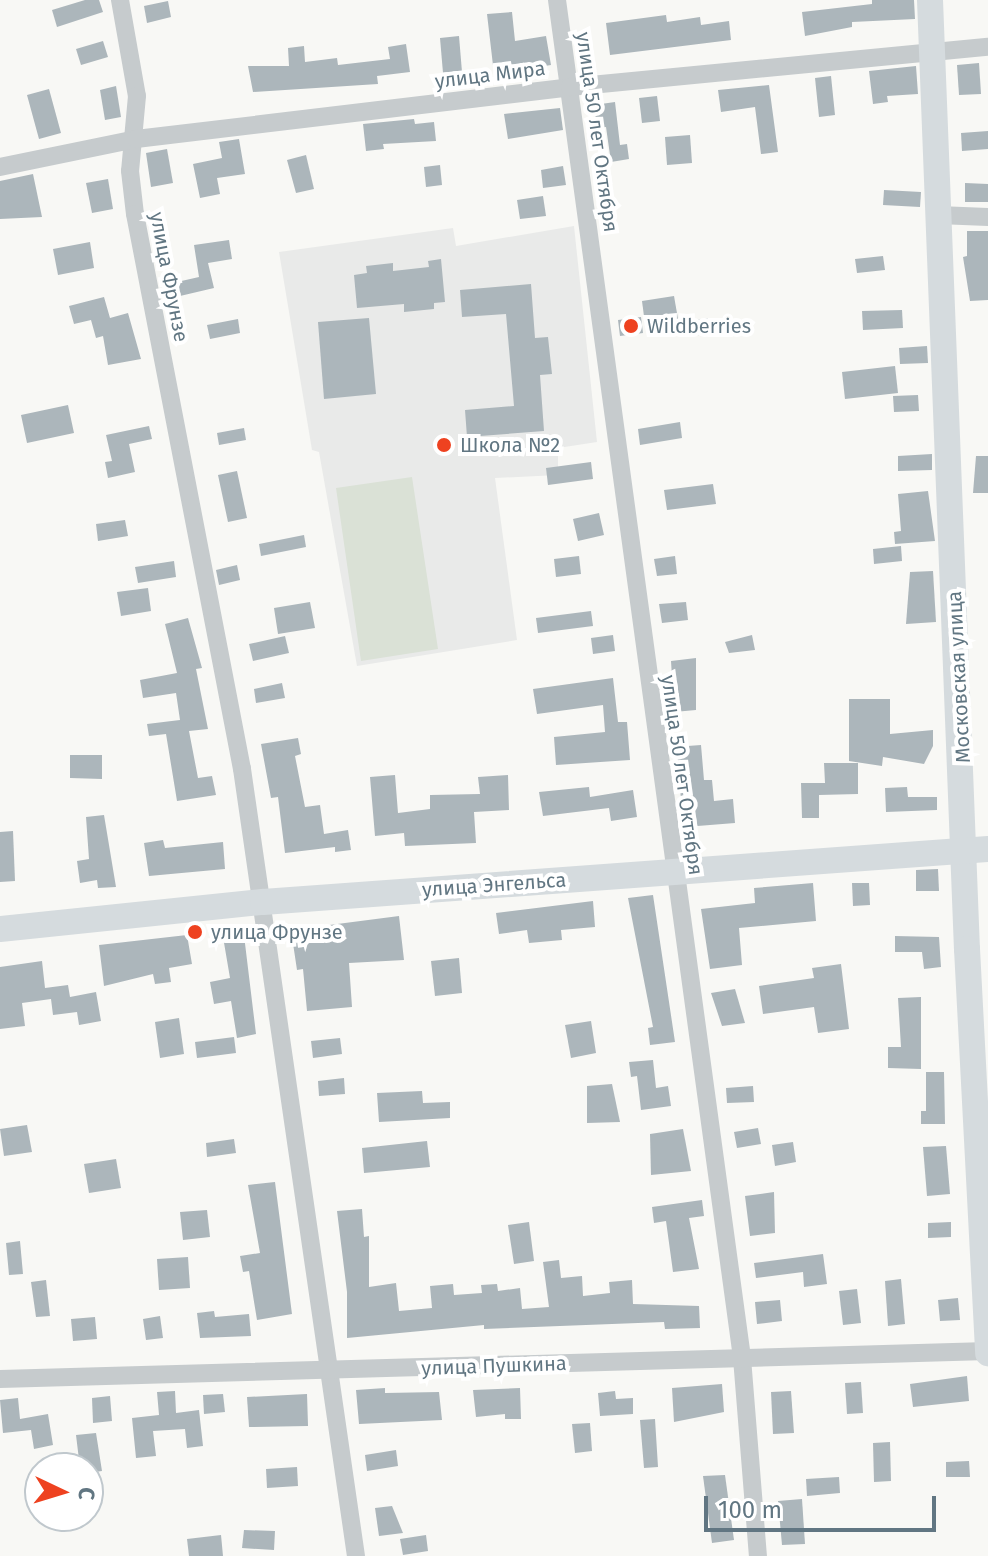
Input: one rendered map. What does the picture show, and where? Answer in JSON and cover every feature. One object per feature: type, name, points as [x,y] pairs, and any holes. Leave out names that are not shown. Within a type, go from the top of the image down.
[{"type":"street","name":"улица Фрунзе","points":[[120,0],[137,96],[136,139],[130,171],[135,214],[263,902],[356,1556]]},
{"type":"street","name":"улица 50 лет Октября","points":[[557,0],[672,872],[742,1358],[758,1556]]},
{"type":"street","name":"Московская улица","points":[[930,0],[938,215],[977,850],[988,1352]]},
{"type":"street","name":"улица Мира","points":[[0,167],[136,139],[570,87],[933,48],[988,47]]},
{"type":"street","points":[[938,215],[988,217]]},
{"type":"street","name":"улица Энгельса","points":[[0,929],[263,902],[977,850]]},
{"type":"street","name":"улица Пушкина","points":[[0,1379],[988,1352]]},
{"type":"shaded area","name":"Школа №2","points":[[574,226],[597,442],[558,448],[558,475],[495,478],[517,640],[357,666],[319,452],[312,450],[279,252],[453,228],[456,246]]},
{"type":"shaded area","points":[[412,477],[438,649],[361,661],[336,488]]},
{"type":"building","points":[[85,0],[99,0],[103,12],[57,27],[52,10]]},
{"type":"building","points":[[872,0],[914,0],[915,19],[852,22],[852,27],[805,36],[802,12],[872,4]]},
{"type":"building","points":[[168,1],[171,17],[147,23],[144,6]]},
{"type":"building","points":[[512,12],[515,41],[546,36],[551,65],[494,74],[487,14]]},
{"type":"building","points":[[666,15],[667,22],[700,17],[701,25],[729,21],[731,40],[610,55],[606,23]]},
{"type":"building","points":[[459,36],[462,72],[443,73],[440,38]]},
{"type":"building","points":[[103,41],[108,57],[81,65],[76,49]]},
{"type":"building","points":[[406,44],[410,72],[377,76],[378,84],[253,92],[248,66],[289,66],[288,48],[304,46],[305,62],[337,58],[338,65],[390,59],[388,47]]},
{"type":"building","points":[[979,63],[981,94],[959,95],[957,65]]},
{"type":"building","points":[[916,66],[918,94],[887,96],[888,102],[873,104],[869,71]]},
{"type":"building","points":[[831,76],[835,115],[819,117],[815,78]]},
{"type":"building","points":[[769,85],[778,152],[761,154],[755,107],[721,112],[718,90]]},
{"type":"building","points":[[116,86],[121,117],[105,120],[100,90]]},
{"type":"building","points":[[49,89],[61,133],[39,139],[27,95]]},
{"type":"building","points":[[657,96],[660,121],[642,123],[639,98]]},
{"type":"building","points":[[615,102],[620,145],[627,144],[629,159],[611,162],[606,127],[597,128],[594,105]]},
{"type":"building","points":[[560,108],[563,130],[508,139],[504,114]]},
{"type":"building","points":[[414,119],[415,124],[434,122],[436,141],[383,144],[384,149],[366,151],[363,124]]},
{"type":"building","points":[[988,131],[988,149],[962,151],[961,133]]},
{"type":"building","points":[[690,135],[692,163],[667,165],[665,137]]},
{"type":"building","points":[[239,139],[245,174],[217,178],[220,194],[200,198],[193,164],[222,158],[219,142]]},
{"type":"building","points":[[167,149],[173,183],[151,187],[146,153]]},
{"type":"building","points":[[306,155],[314,189],[296,193],[287,160]]},
{"type":"building","points":[[440,165],[442,185],[426,187],[424,167]]},
{"type":"building","points":[[563,166],[566,185],[543,188],[541,170]]},
{"type":"building","points":[[33,174],[42,217],[0,219],[0,181]]},
{"type":"building","points":[[108,179],[113,209],[92,213],[86,183]]},
{"type":"building","points":[[965,183],[988,184],[988,202],[965,202]]},
{"type":"building","points":[[884,190],[921,192],[920,207],[883,205]]},
{"type":"building","points":[[543,196],[546,216],[520,219],[517,200]]},
{"type":"building","points":[[967,231],[988,231],[988,300],[970,301],[963,257],[967,256]]},
{"type":"building","points":[[229,240],[232,259],[208,263],[214,288],[180,296],[177,282],[199,277],[194,245]]},
{"type":"building","points":[[90,242],[94,268],[58,275],[53,249]]},
{"type":"building","points":[[883,256],[885,270],[857,273],[855,259]]},
{"type":"building","points":[[441,259],[445,302],[434,303],[434,309],[404,312],[404,304],[357,308],[354,275],[367,273],[366,266],[393,263],[393,271],[429,267],[428,261]]},
{"type":"building","points":[[531,284],[535,338],[548,337],[552,374],[540,375],[544,431],[467,437],[465,410],[514,406],[506,314],[462,317],[460,290]]},
{"type":"building","points":[[674,296],[678,319],[645,324],[642,301]]},
{"type":"building","points":[[104,297],[110,318],[128,313],[141,359],[108,365],[103,336],[96,338],[91,320],[74,324],[69,306]]},
{"type":"building","points":[[902,310],[903,328],[863,330],[862,311]]},
{"type":"building","name":"Wildberries","points":[[641,317],[643,333],[620,336],[618,320]]},
{"type":"building","points":[[369,318],[376,394],[324,399],[318,322]]},
{"type":"building","points":[[710,318],[713,333],[686,337],[684,322]]},
{"type":"building","points":[[238,319],[240,333],[210,339],[207,325]]},
{"type":"building","points":[[927,346],[928,363],[900,364],[899,348]]},
{"type":"building","points":[[895,366],[898,393],[845,399],[842,372]]},
{"type":"building","points":[[918,395],[919,411],[894,412],[893,396]]},
{"type":"building","points":[[68,405],[74,433],[27,443],[21,415]]},
{"type":"building","points":[[680,422],[682,438],[640,445],[638,429]]},
{"type":"building","points":[[149,426],[152,439],[129,444],[135,472],[108,478],[105,462],[112,461],[106,435]]},
{"type":"building","points":[[244,428],[246,440],[219,445],[217,433]]},
{"type":"building","points":[[932,454],[932,470],[898,471],[898,456]]},
{"type":"building","points":[[976,456],[988,456],[988,493],[973,493]]},
{"type":"building","points":[[591,462],[593,479],[548,485],[546,468]]},
{"type":"building","points":[[237,471],[247,518],[228,522],[218,475]]},
{"type":"building","points":[[713,484],[716,504],[667,510],[664,490]]},
{"type":"building","points":[[928,491],[935,541],[895,544],[894,532],[901,531],[898,494]]},
{"type":"building","points":[[599,513],[604,535],[578,541],[573,519]]},
{"type":"building","points":[[125,520],[128,536],[98,541],[96,524]]},
{"type":"building","points":[[304,535],[306,547],[261,556],[259,544]]},
{"type":"building","points":[[901,546],[902,561],[874,564],[873,549]]},
{"type":"building","points":[[579,556],[581,574],[556,577],[554,559]]},
{"type":"building","points":[[675,556],[677,574],[657,576],[654,559]]},
{"type":"building","points":[[174,561],[176,577],[138,583],[135,567]]},
{"type":"building","points":[[237,565],[240,580],[219,585],[216,570]]},
{"type":"building","points":[[933,571],[936,622],[906,624],[910,572]]},
{"type":"building","points":[[148,588],[151,611],[121,616],[117,592]]},
{"type":"building","points":[[310,602],[315,628],[278,634],[274,608]]},
{"type":"building","points":[[686,602],[688,620],[662,623],[659,604]]},
{"type":"building","points":[[591,611],[593,626],[538,633],[536,618]]},
{"type":"building","points":[[188,618],[202,668],[196,669],[208,729],[189,731],[198,778],[212,776],[216,795],[177,801],[166,734],[149,736],[147,724],[180,720],[176,693],[143,698],[140,680],[177,673],[165,624]]},
{"type":"building","points":[[613,635],[615,651],[593,654],[591,638]]},
{"type":"building","points":[[752,635],[755,650],[729,653],[725,642]]},
{"type":"building","points":[[285,636],[289,653],[253,661],[249,644]]},
{"type":"building","points":[[696,658],[696,710],[674,712],[671,661]]},
{"type":"building","points":[[613,678],[618,722],[627,722],[630,760],[556,765],[554,737],[605,732],[603,705],[537,714],[533,689]]},
{"type":"building","points":[[282,683],[285,698],[256,703],[254,689]]},
{"type":"building","points":[[849,699],[890,699],[890,734],[933,730],[933,746],[924,764],[883,757],[882,766],[849,761]]},
{"type":"building","points":[[298,738],[301,754],[295,756],[305,807],[320,805],[324,834],[348,830],[351,850],[335,852],[335,847],[285,853],[278,797],[271,798],[261,744]]},
{"type":"building","points":[[701,745],[704,780],[712,780],[714,801],[733,799],[735,823],[685,827],[674,747]]},
{"type":"building","points":[[70,755],[102,755],[102,779],[70,778]]},
{"type":"building","points":[[824,763],[858,763],[858,794],[819,795],[819,818],[802,818],[801,783],[825,783]]},
{"type":"building","points":[[395,775],[398,813],[430,809],[430,795],[480,794],[478,777],[508,775],[509,810],[474,812],[476,843],[405,846],[404,833],[375,836],[370,777]]},
{"type":"building","points":[[589,787],[590,797],[633,790],[637,817],[611,821],[609,808],[543,816],[539,792]]},
{"type":"building","points":[[907,787],[908,797],[937,797],[937,810],[886,812],[885,788]]},
{"type":"building","points":[[104,815],[116,887],[98,888],[97,880],[80,883],[77,861],[89,859],[86,817]]},
{"type":"building","points":[[13,831],[15,881],[0,882],[0,832]]},
{"type":"building","points":[[163,840],[165,848],[223,842],[225,869],[149,876],[144,843]]},
{"type":"building","points":[[938,869],[939,891],[916,891],[916,870]]},
{"type":"building","points":[[813,883],[816,921],[739,928],[742,965],[710,969],[701,909],[755,903],[754,888]]},
{"type":"building","points":[[852,883],[869,883],[870,905],[853,906]]},
{"type":"building","points":[[653,895],[675,1042],[650,1045],[648,1028],[653,1027],[628,898]]},
{"type":"building","points":[[593,901],[595,927],[561,930],[562,940],[529,943],[527,930],[499,934],[496,913]]},
{"type":"building","points":[[399,916],[404,960],[349,963],[352,1007],[307,1011],[303,969],[297,970],[291,930]]},
{"type":"building","points":[[243,927],[256,1034],[237,1038],[231,1001],[214,1004],[210,982],[230,978],[222,931]]},
{"type":"building","points":[[187,935],[192,964],[169,968],[171,982],[155,984],[153,974],[104,986],[99,945]]},
{"type":"building","points":[[895,936],[939,937],[941,967],[924,969],[922,952],[895,952]]},
{"type":"building","points":[[459,958],[462,993],[435,996],[431,961]]},
{"type":"building","points":[[42,961],[45,988],[68,985],[70,997],[96,992],[101,1021],[79,1025],[77,1012],[53,1015],[51,999],[22,1003],[25,1026],[0,1029],[0,967]]},
{"type":"building","points":[[841,964],[849,1029],[818,1033],[814,1007],[763,1014],[759,986],[814,978],[812,968]]},
{"type":"building","points":[[735,989],[745,1023],[722,1026],[711,993]]},
{"type":"building","points":[[921,997],[921,1069],[888,1068],[888,1047],[901,1047],[898,998]]},
{"type":"building","points":[[179,1018],[184,1054],[160,1058],[155,1022]]},
{"type":"building","points":[[591,1021],[596,1053],[571,1058],[565,1025]]},
{"type":"building","points":[[234,1037],[236,1053],[197,1058],[195,1042]]},
{"type":"building","points":[[340,1038],[342,1054],[313,1058],[311,1041]]},
{"type":"building","points":[[653,1060],[656,1088],[668,1086],[671,1106],[641,1110],[637,1076],[631,1077],[629,1062]]},
{"type":"building","points":[[926,1072],[944,1072],[945,1124],[921,1124],[921,1111],[926,1111]]},
{"type":"building","points":[[344,1078],[345,1094],[319,1096],[318,1081]]},
{"type":"building","points":[[612,1084],[620,1122],[587,1123],[587,1086]]},
{"type":"building","points":[[753,1086],[754,1102],[727,1103],[726,1088]]},
{"type":"building","points":[[422,1091],[423,1103],[450,1102],[450,1118],[379,1122],[377,1093]]},
{"type":"building","points":[[27,1125],[32,1152],[4,1156],[0,1129]]},
{"type":"building","points":[[758,1128],[761,1144],[737,1148],[734,1132]]},
{"type":"building","points":[[683,1129],[691,1171],[651,1175],[650,1134]]},
{"type":"building","points":[[234,1139],[236,1153],[207,1157],[206,1143]]},
{"type":"building","points":[[427,1141],[430,1167],[364,1173],[362,1148]]},
{"type":"building","points":[[793,1142],[796,1162],[775,1166],[772,1145]]},
{"type":"building","points":[[946,1146],[950,1194],[927,1196],[923,1147]]},
{"type":"building","points":[[116,1159],[121,1188],[89,1193],[84,1164]]},
{"type":"building","points":[[275,1182],[292,1314],[257,1320],[249,1271],[243,1272],[240,1256],[260,1253],[248,1185]]},
{"type":"building","points":[[774,1192],[775,1233],[750,1236],[745,1196]]},
{"type":"building","points":[[702,1200],[704,1216],[689,1218],[699,1269],[673,1272],[666,1221],[654,1223],[652,1207]]},
{"type":"building","points":[[362,1209],[364,1237],[369,1236],[369,1287],[396,1283],[399,1311],[432,1308],[430,1286],[453,1284],[454,1295],[482,1293],[481,1285],[497,1284],[498,1291],[520,1288],[522,1309],[549,1307],[543,1262],[559,1260],[561,1278],[582,1276],[583,1296],[610,1293],[609,1282],[632,1280],[633,1304],[699,1306],[700,1328],[665,1329],[664,1322],[484,1329],[484,1325],[347,1338],[347,1292],[337,1211]]},
{"type":"building","points":[[207,1210],[210,1237],[183,1240],[180,1212]]},
{"type":"building","points":[[529,1222],[534,1261],[514,1264],[508,1225]]},
{"type":"building","points":[[951,1222],[951,1237],[928,1238],[928,1223]]},
{"type":"building","points":[[20,1241],[23,1274],[9,1275],[6,1243]]},
{"type":"building","points":[[823,1254],[827,1284],[804,1287],[803,1272],[756,1278],[754,1263]]},
{"type":"building","points":[[188,1257],[190,1288],[159,1290],[157,1259]]},
{"type":"building","points":[[901,1279],[905,1324],[888,1326],[885,1281]]},
{"type":"building","points":[[46,1280],[50,1316],[36,1317],[31,1282]]},
{"type":"building","points":[[857,1289],[861,1323],[843,1325],[839,1291]]},
{"type":"building","points":[[958,1298],[960,1320],[940,1321],[938,1300]]},
{"type":"building","points":[[780,1300],[782,1321],[757,1324],[755,1302]]},
{"type":"building","points":[[214,1311],[215,1317],[249,1314],[251,1336],[200,1338],[197,1313]]},
{"type":"building","points":[[160,1316],[163,1338],[146,1340],[143,1319]]},
{"type":"building","points":[[95,1317],[97,1339],[73,1341],[71,1319]]},
{"type":"building","points":[[967,1376],[969,1401],[913,1407],[910,1384]]},
{"type":"building","points":[[861,1382],[863,1413],[847,1414],[845,1383]]},
{"type":"building","points":[[722,1384],[724,1412],[674,1422],[672,1388]]},
{"type":"building","points":[[385,1388],[385,1393],[439,1392],[442,1420],[359,1424],[356,1390]]},
{"type":"building","points":[[520,1388],[521,1419],[505,1419],[505,1414],[476,1417],[473,1390]]},
{"type":"building","points":[[175,1391],[176,1413],[199,1410],[203,1446],[187,1448],[185,1429],[153,1431],[156,1456],[136,1458],[132,1418],[159,1415],[157,1392]]},
{"type":"building","points":[[615,1391],[616,1399],[633,1398],[633,1414],[600,1416],[598,1393]]},
{"type":"building","points":[[791,1391],[794,1433],[773,1434],[771,1392]]},
{"type":"building","points":[[223,1394],[225,1412],[204,1414],[203,1395]]},
{"type":"building","points":[[307,1394],[308,1426],[249,1427],[247,1397]]},
{"type":"building","points":[[110,1396],[112,1421],[93,1423],[92,1398]]},
{"type":"building","points":[[18,1398],[20,1419],[48,1414],[53,1445],[34,1449],[31,1430],[3,1433],[0,1400]]},
{"type":"building","points":[[655,1419],[658,1467],[644,1468],[640,1420]]},
{"type":"building","points":[[590,1423],[592,1451],[575,1453],[572,1424]]},
{"type":"building","points":[[96,1433],[99,1452],[78,1452],[76,1435]]},
{"type":"building","points":[[890,1442],[891,1481],[874,1482],[873,1443]]},
{"type":"building","points":[[396,1450],[398,1466],[367,1471],[365,1455]]},
{"type":"building","points":[[969,1461],[970,1477],[946,1477],[946,1462]]},
{"type":"building","points":[[297,1467],[298,1486],[267,1488],[266,1469]]},
{"type":"building","points":[[725,1475],[734,1540],[712,1543],[703,1476]]},
{"type":"building","points":[[839,1477],[840,1493],[807,1496],[806,1479]]},
{"type":"building","points":[[802,1499],[805,1544],[782,1545],[778,1501]]},
{"type":"building","points":[[392,1506],[403,1533],[379,1536],[375,1508]]},
{"type":"building","points":[[244,1530],[275,1531],[274,1550],[242,1548]]},
{"type":"building","points":[[221,1535],[223,1556],[189,1556],[187,1539]]},
{"type":"building","points":[[426,1535],[428,1551],[403,1555],[400,1539]]},
{"type":"place","name":"Wildberries","points":[[631,326]]},
{"type":"place","name":"Школа №2","points":[[444,445]]},
{"type":"place","name":"улица Фрунзе","points":[[195,932]]}]
